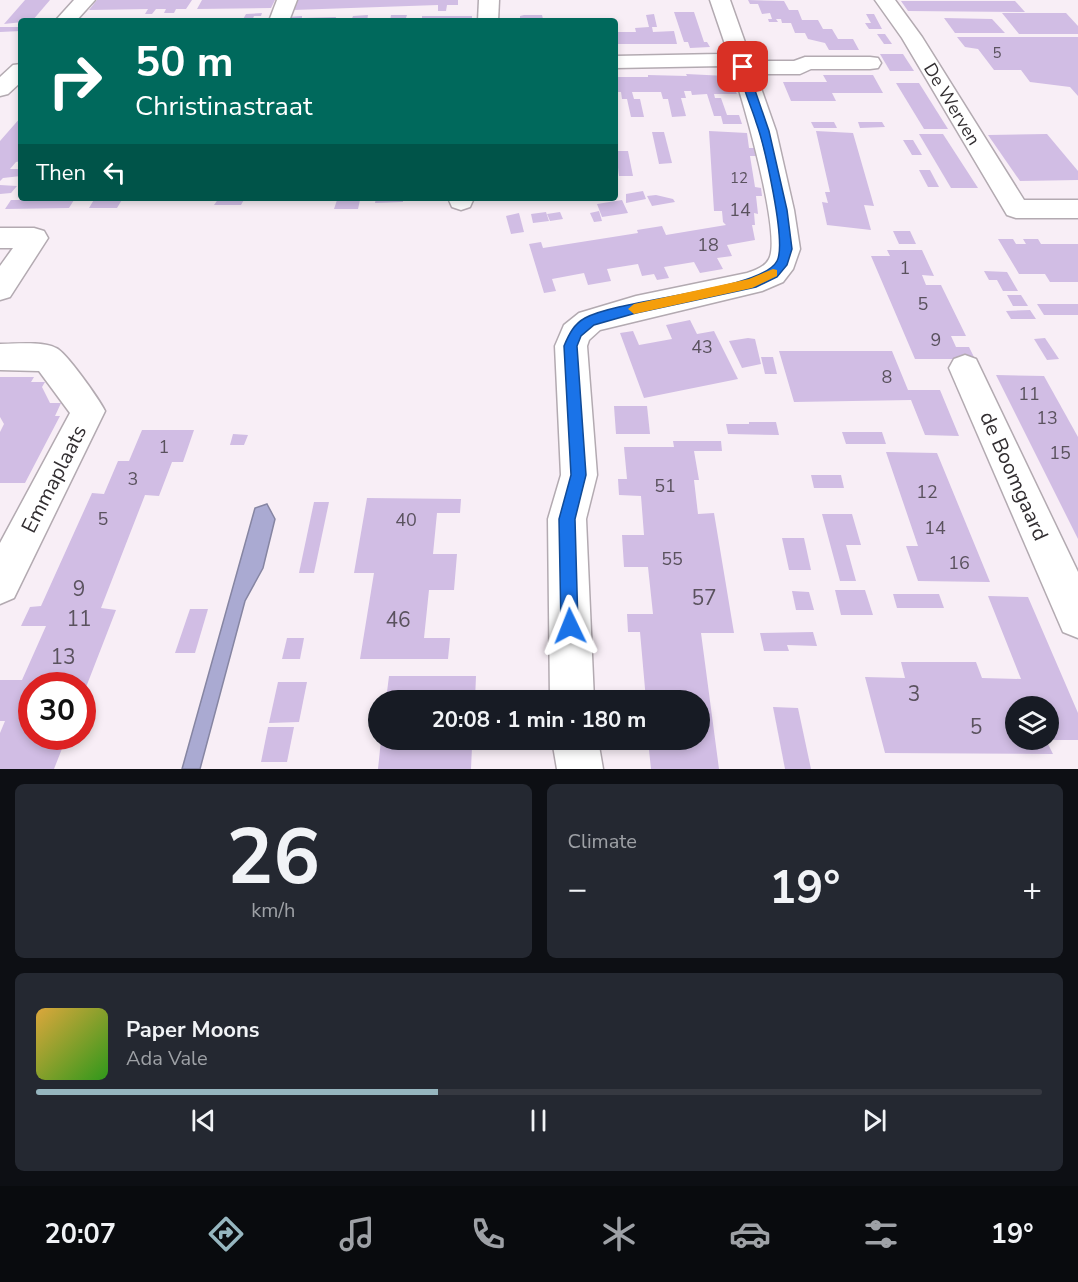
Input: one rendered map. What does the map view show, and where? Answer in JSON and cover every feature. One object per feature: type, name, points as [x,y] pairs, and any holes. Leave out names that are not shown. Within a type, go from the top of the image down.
[{"type":"street","points":[[68,18],[85,0]]},
{"type":"street","points":[[280,18],[288,0]]},
{"type":"street","points":[[488,18],[489,0]]},
{"type":"street","points":[[572,690],[567,519],[579,475],[571,346],[575,334],[590,321],[636,308],[752,283],[773,274],[783,262],[786,249],[781,210],[764,131],[734,64],[737,48],[720,0]]},
{"type":"street","name":"De Werven","points":[[885,0],[912,37],[1016,209],[1078,209]]},
{"type":"street","points":[[618,62],[734,64],[800,68],[805,63],[870,63]]},
{"type":"street","points":[[0,89],[15,71]]},
{"type":"street","points":[[0,238],[34,238],[0,289]]},
{"type":"street","name":"Emmaplaats","points":[[0,357],[48,358],[88,411],[0,584]]},
{"type":"street","name":"de Boomgaard","points":[[965,368],[1070,601]]},
{"type":"street","points":[[577,750],[580,769]]},
{"type":"water","points":[[267,504],[275,519],[263,568],[245,601],[200,769],[182,769],[255,508]]},
{"type":"building","points":[[25,0],[50,0],[35,18],[18,18],[18,22],[4,24]]},
{"type":"building","points":[[97,0],[192,0],[186,9],[176,9],[174,13],[164,13],[166,9],[156,9],[152,14],[145,14],[148,9],[89,10]]},
{"type":"building","points":[[202,0],[275,0],[271,8],[197,9]]},
{"type":"building","points":[[297,0],[458,0],[458,5],[447,5],[446,11],[438,11],[438,5],[293,10]]},
{"type":"building","points":[[748,0],[784,1],[789,10],[798,10],[802,20],[818,20],[823,29],[832,29],[838,39],[853,39],[859,50],[829,50],[825,43],[808,39],[805,33],[795,33],[791,23],[782,23],[781,19],[776,19],[778,22],[769,22],[768,19],[772,19],[770,13],[762,14],[758,4],[750,4]]},
{"type":"building","points":[[901,1],[1015,1],[1025,12],[908,11]]},
{"type":"building","points":[[674,12],[694,12],[704,42],[707,42],[710,47],[690,48],[688,42],[684,42]]},
{"type":"building","points":[[262,13],[261,16],[244,18],[246,14]]},
{"type":"building","points":[[1002,13],[1066,13],[1078,26],[1078,34],[1019,34]]},
{"type":"building","points":[[654,14],[657,27],[652,27],[653,32],[674,31],[677,44],[618,44],[618,32],[636,32],[635,28],[649,27],[646,15]]},
{"type":"building","points":[[866,14],[874,14],[882,29],[869,29],[865,23],[871,23]]},
{"type":"building","points":[[368,15],[368,18],[352,18],[353,16]]},
{"type":"building","points":[[391,15],[407,15],[406,18],[390,18]]},
{"type":"building","points":[[542,15],[543,18],[520,18],[520,16]]},
{"type":"building","points":[[302,16],[302,18],[286,18]]},
{"type":"building","points":[[422,16],[472,16],[472,18],[422,18]]},
{"type":"building","points":[[944,18],[992,19],[1005,33],[955,33]]},
{"type":"building","points":[[0,27],[18,27],[18,31],[0,32]]},
{"type":"building","points":[[877,34],[885,34],[892,44],[884,44]]},
{"type":"building","points":[[957,37],[1078,37],[1078,96],[1070,87],[1030,82],[1021,70],[994,70],[978,49],[965,47]]},
{"type":"building","points":[[880,54],[903,54],[914,71],[890,71]]},
{"type":"building","points":[[686,74],[727,76],[737,94],[714,94],[715,98],[721,98],[727,115],[739,115],[742,124],[723,124],[721,116],[714,116],[707,94],[692,95],[691,91],[684,91],[686,98],[681,98],[686,116],[672,117],[668,99],[663,99],[661,92],[632,92],[634,99],[640,99],[644,117],[631,117],[627,99],[622,99],[621,92],[618,92],[618,77],[687,76]]},
{"type":"building","points":[[823,75],[873,75],[883,93],[832,93],[836,101],[791,101],[783,82],[827,82]]},
{"type":"building","points":[[896,83],[919,83],[948,129],[924,129]]},
{"type":"building","points":[[18,120],[18,162],[10,169],[18,169],[18,176],[3,178],[0,181],[0,141]]},
{"type":"building","points":[[811,122],[834,122],[837,128],[814,128]]},
{"type":"building","points":[[858,122],[882,122],[885,127],[860,128]]},
{"type":"building","points":[[709,131],[747,133],[749,148],[755,148],[756,156],[750,156],[755,187],[761,188],[762,196],[756,196],[758,214],[754,213],[755,225],[752,225],[755,240],[727,245],[732,256],[717,258],[723,269],[700,273],[694,262],[664,267],[669,278],[657,280],[654,274],[642,276],[638,264],[607,269],[611,281],[588,285],[584,273],[552,279],[556,291],[544,293],[529,244],[541,242],[543,248],[638,233],[637,230],[662,226],[666,235],[726,225],[723,222],[722,211],[714,211]]},
{"type":"building","points":[[816,131],[853,133],[874,206],[864,205],[871,230],[827,225],[822,202],[828,203],[825,192],[830,192]]},
{"type":"building","points":[[652,132],[664,132],[672,163],[659,164]]},
{"type":"building","points":[[919,134],[943,134],[978,188],[951,188]]},
{"type":"building","points":[[1047,134],[1078,171],[1078,180],[1020,181],[988,135]]},
{"type":"building","points":[[903,140],[913,140],[922,155],[912,155]]},
{"type":"building","points":[[618,151],[628,151],[633,176],[619,176]]},
{"type":"building","points":[[919,170],[930,170],[939,187],[928,187]]},
{"type":"building","points":[[0,185],[17,186],[11,193],[0,194]]},
{"type":"building","points":[[643,191],[646,199],[626,203],[626,194]]},
{"type":"building","points":[[656,195],[673,199],[675,202],[652,206],[647,196]]},
{"type":"building","points":[[11,200],[73,201],[69,208],[5,209]]},
{"type":"building","points":[[622,200],[628,213],[602,217],[597,204]]},
{"type":"building","points":[[93,201],[121,201],[117,208],[89,208]]},
{"type":"building","points":[[217,201],[243,201],[241,205],[214,205]]},
{"type":"building","points":[[337,201],[360,201],[358,209],[334,209]]},
{"type":"building","points":[[375,201],[403,201],[403,202],[375,203]]},
{"type":"building","points":[[599,211],[602,221],[594,222],[590,213]]},
{"type":"building","points":[[546,212],[549,221],[533,223],[531,214]]},
{"type":"building","points":[[560,212],[563,219],[550,221],[547,214]]},
{"type":"building","points":[[519,213],[524,232],[511,234],[506,216]]},
{"type":"building","points":[[893,231],[910,231],[916,244],[899,244]]},
{"type":"building","points":[[998,239],[1013,239],[1016,244],[1026,244],[1023,239],[1038,239],[1041,244],[1078,244],[1078,282],[1050,282],[1045,274],[1019,274]]},
{"type":"building","points":[[887,250],[922,250],[934,276],[922,275],[926,285],[941,285],[966,336],[951,336],[956,347],[969,347],[975,359],[915,359],[871,256],[890,256]]},
{"type":"building","points":[[984,271],[1007,272],[1018,291],[1003,291],[997,280],[989,280]]},
{"type":"building","points":[[1007,295],[1021,295],[1028,306],[1013,306]]},
{"type":"building","points":[[1037,304],[1078,304],[1078,315],[1044,315]]},
{"type":"building","points":[[1030,310],[1036,319],[1011,319],[1006,311]]},
{"type":"building","points":[[690,320],[697,334],[714,331],[738,379],[644,398],[620,333],[633,331],[639,345],[672,339],[666,325]]},
{"type":"building","points":[[1045,338],[1059,359],[1047,360],[1034,339]]},
{"type":"building","points":[[755,339],[761,364],[742,368],[729,341]]},
{"type":"building","points":[[779,351],[892,351],[908,390],[940,390],[959,436],[925,435],[911,400],[794,402]]},
{"type":"building","points":[[761,357],[773,357],[777,374],[765,374]]},
{"type":"building","points":[[996,375],[1044,376],[1078,437],[1078,539]]},
{"type":"building","points":[[0,377],[34,377],[31,382],[45,382],[42,387],[50,403],[61,403],[55,416],[60,416],[25,483],[0,483],[0,432],[4,424],[0,417]]},
{"type":"building","points":[[614,406],[647,406],[650,434],[616,434]]},
{"type":"building","points":[[749,422],[776,422],[779,435],[728,434],[726,424],[749,424]]},
{"type":"building","points":[[142,430],[194,430],[183,462],[172,462],[159,496],[145,495],[101,608],[116,610],[92,672],[26,672],[46,626],[21,626],[30,607],[41,606],[92,493],[104,494],[118,461],[129,461]]},
{"type":"building","points":[[842,432],[882,432],[886,444],[846,444]]},
{"type":"building","points":[[233,434],[248,435],[244,445],[230,445]]},
{"type":"building","points":[[673,441],[721,441],[722,451],[694,451],[699,480],[694,480],[698,514],[714,513],[734,633],[701,633],[709,690],[645,690],[640,632],[628,632],[627,614],[653,614],[648,567],[624,567],[622,535],[644,535],[641,496],[619,495],[618,479],[627,479],[624,447],[674,447]]},
{"type":"building","points":[[886,452],[937,453],[990,582],[918,581],[906,546],[918,546]]},
{"type":"building","points":[[811,475],[841,475],[844,488],[814,488]]},
{"type":"building","points":[[367,498],[461,499],[460,513],[437,513],[433,554],[457,554],[454,590],[429,590],[424,638],[450,638],[448,659],[360,659],[374,573],[354,573]]},
{"type":"building","points":[[314,502],[329,502],[314,573],[299,573]]},
{"type":"building","points":[[822,514],[852,514],[861,545],[846,545],[856,581],[840,581]]},
{"type":"building","points":[[782,538],[804,538],[811,570],[789,570]]},
{"type":"building","points":[[835,590],[865,590],[873,615],[841,615]]},
{"type":"building","points":[[792,591],[809,592],[814,610],[796,610]]},
{"type":"building","points":[[893,594],[939,594],[944,608],[897,608]]},
{"type":"building","points":[[988,596],[1028,597],[1078,713],[1078,740],[1059,740],[1059,696],[1005,696],[1005,750],[1051,750],[1053,754],[885,753],[865,677],[905,678],[901,662],[976,662],[982,678],[1021,679]]},
{"type":"building","points":[[190,609],[208,609],[195,653],[175,653]]},
{"type":"building","points":[[813,632],[817,646],[787,645],[789,651],[764,651],[760,633]]},
{"type":"building","points":[[287,638],[304,638],[300,659],[282,659]]},
{"type":"building","points":[[389,676],[476,676],[475,690],[387,690]]},
{"type":"building","points":[[0,680],[18,680],[18,750],[61,750],[54,769],[0,769],[0,733],[5,721],[0,721]]},
{"type":"building","points":[[278,682],[307,682],[299,722],[269,723]]},
{"type":"building","points":[[710,701],[719,769],[651,769],[649,750],[710,750]]},
{"type":"building","points":[[773,707],[798,708],[811,769],[785,769]]},
{"type":"building","points":[[268,727],[294,727],[287,762],[261,762]]},
{"type":"building","points":[[380,750],[472,750],[471,769],[378,769]]},
{"type":"slow traffic","points":[[634,309],[752,283],[773,273]]},
{"type":"route","points":[[570,626],[567,519],[579,475],[571,346],[575,334],[590,321],[636,308],[752,283],[773,274],[783,262],[786,249],[781,210],[764,131],[743,67]]}]
